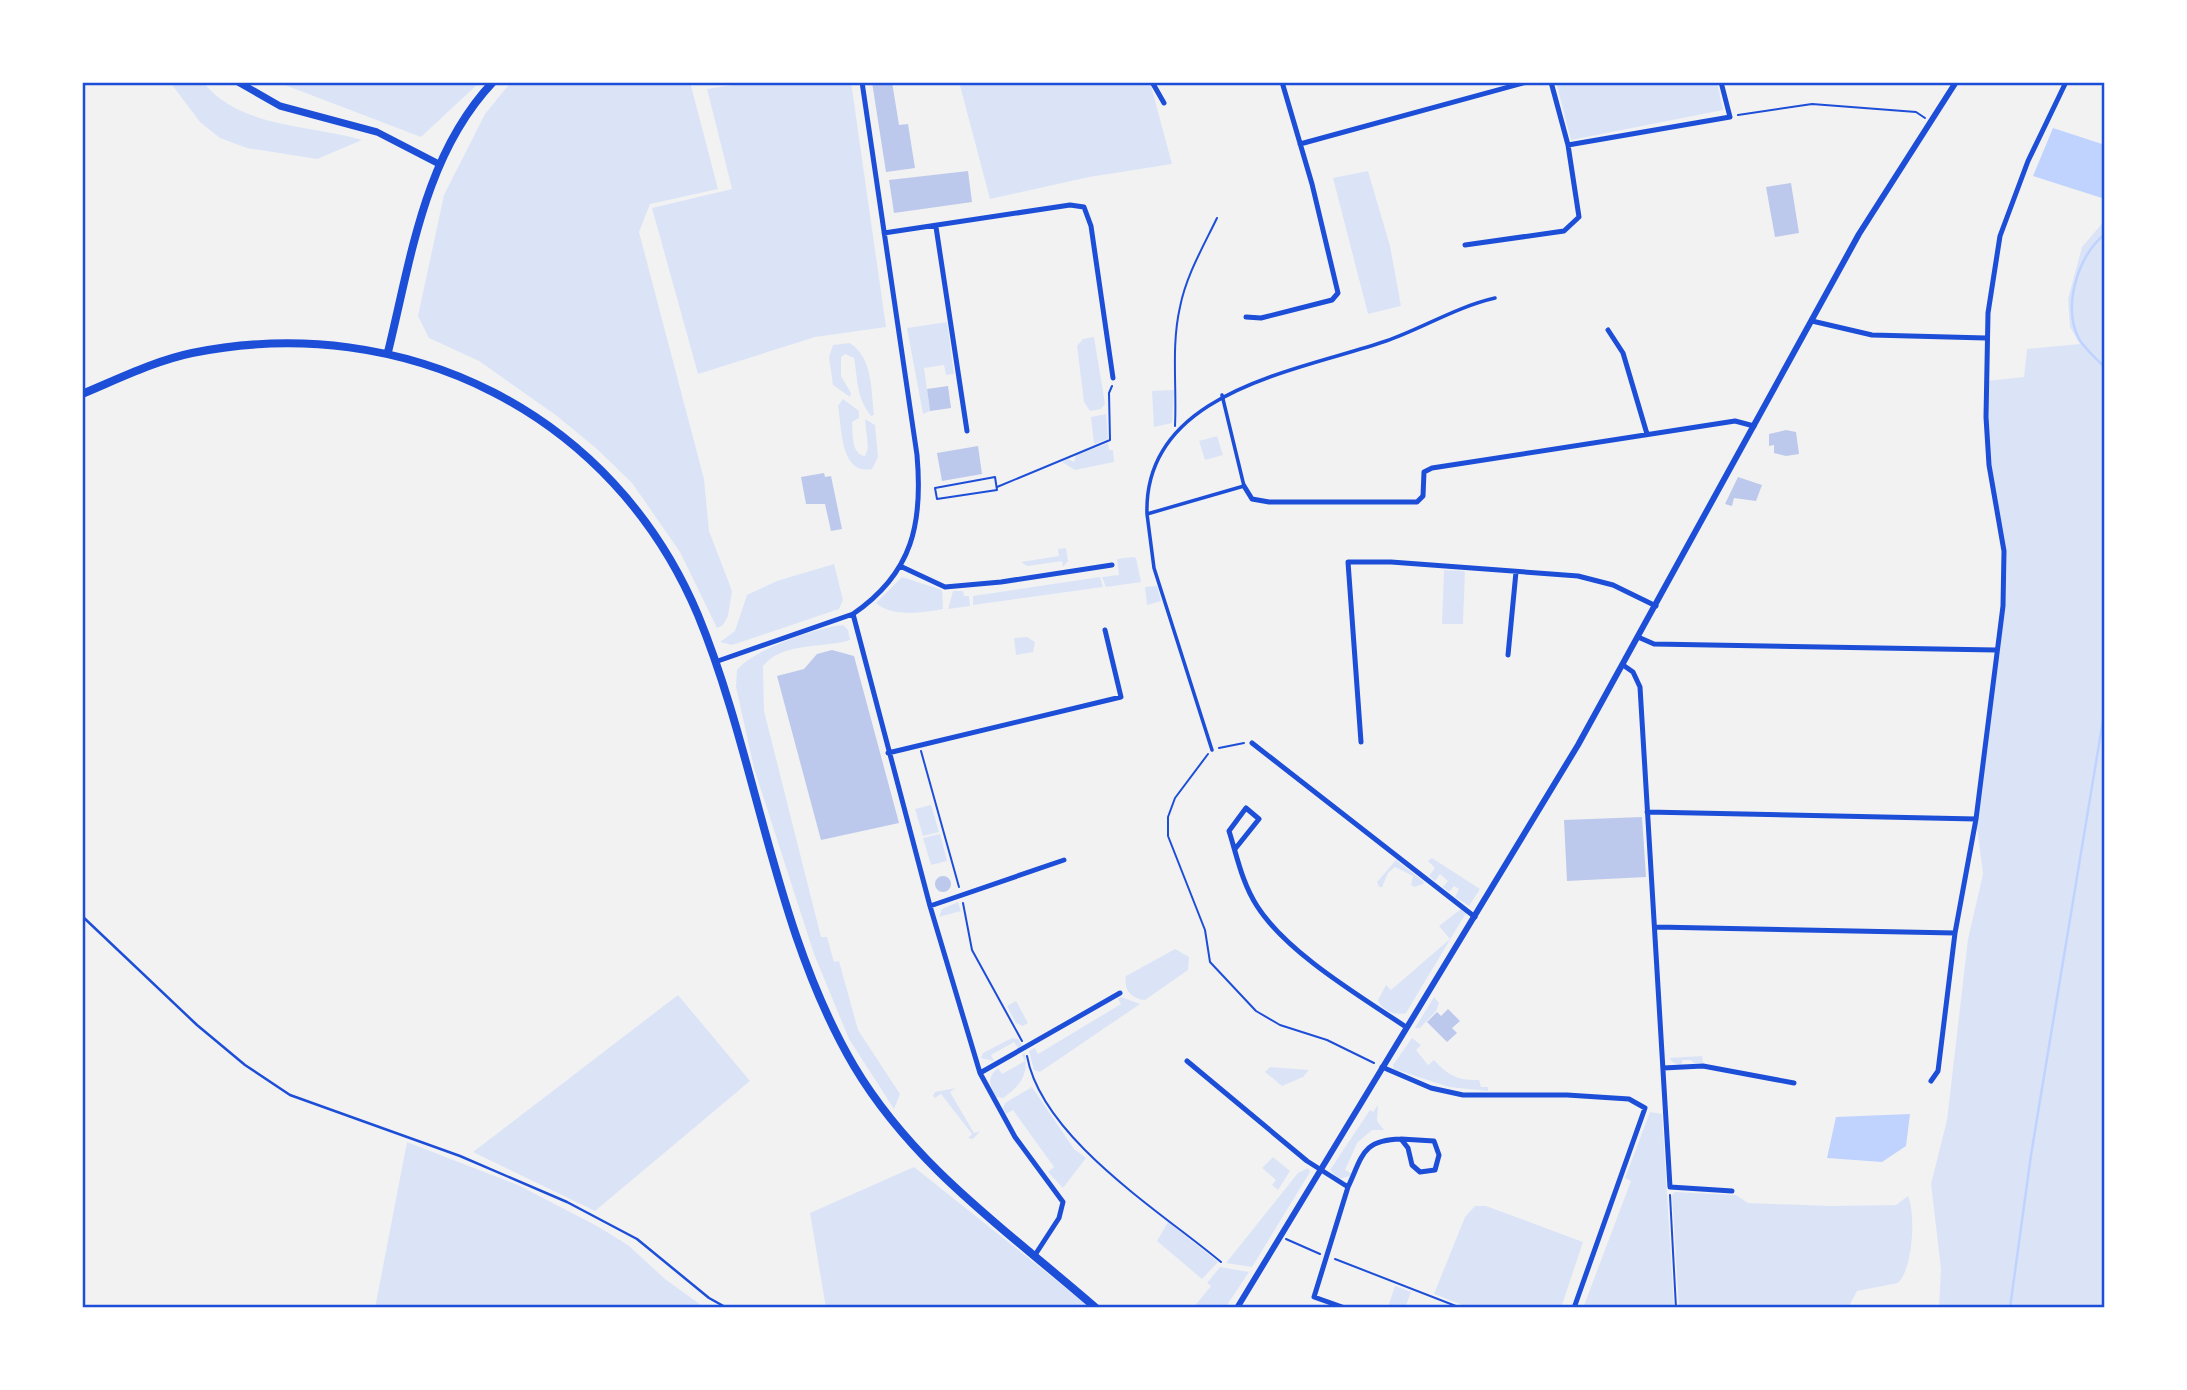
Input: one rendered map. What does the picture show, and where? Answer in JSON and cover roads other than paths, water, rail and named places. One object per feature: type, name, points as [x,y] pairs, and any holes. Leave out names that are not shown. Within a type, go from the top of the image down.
[{"type":"main road","points":[[238,82],[280,106],[377,132],[439,164]]},
{"type":"main road","points":[[388,352],[419,225],[439,164],[462,121],[493,82]]},
{"type":"main road","points":[[82,394],[190,354],[241,346],[313,344],[388,352],[457,373],[489,388],[575,446],[619,491],[657,539],[698,616],[715,662],[800,940],[822,999],[853,1064],[898,1130],[924,1160],[974,1207],[1096,1308]]},
{"type":"street","points":[[715,662],[853,614],[870,602],[900,566],[916,532],[920,495],[862,82]]},
{"type":"street","points":[[1152,82],[1164,103]]},
{"type":"street","points":[[1246,317],[1261,318],[1332,300],[1338,293],[1338,284],[1282,82]]},
{"type":"street","points":[[1300,144],[1527,82]]},
{"type":"street","points":[[1465,245],[1564,230],[1573,225],[1579,217],[1568,145],[1550,82]]},
{"type":"street","points":[[1568,145],[1730,117],[1721,82]]},
{"type":"street","points":[[1237,1308],[1475,917],[1623,665],[1888,185],[1956,82]]},
{"type":"street","points":[[1931,1081],[1938,1071],[1955,933],[1976,819],[2003,606],[2004,551],[1989,465],[1986,338],[2000,236],[2028,161],[2066,82]]},
{"type":"street","points":[[884,233],[1070,205],[1084,207],[1091,226],[1113,378]]},
{"type":"street","points":[[936,227],[967,431]]},
{"type":"street","points":[[1212,750],[1154,568],[1148,526],[1149,487],[1156,467],[1175,435],[1222,395],[1383,342],[1475,303],[1495,298]]},
{"type":"street","points":[[1812,321],[1872,335],[1986,338]]},
{"type":"street","points":[[1608,330],[1623,353],[1647,434]]},
{"type":"street","points":[[1222,395],[1244,486],[1252,499],[1269,502],[1417,502],[1423,496],[1424,472],[1432,468],[1735,421],[1754,426]]},
{"type":"street","points":[[1147,514],[1244,486]]},
{"type":"street","points":[[1361,742],[1348,562],[1391,562],[1578,576],[1613,585],[1656,606]]},
{"type":"street","points":[[900,566],[945,587],[1112,565]]},
{"type":"street","points":[[1508,655],[1516,572]]},
{"type":"street","points":[[853,614],[930,906],[980,1073],[1010,1129],[1063,1202],[1059,1218],[1035,1255]]},
{"type":"street","points":[[888,753],[1121,697],[1105,630]]},
{"type":"street","points":[[1638,636],[1654,644],[1996,650]]},
{"type":"street","points":[[1623,665],[1633,672],[1640,687],[1670,1187],[1732,1191]]},
{"type":"street","points":[[1252,743],[1475,917]]},
{"type":"street","points":[[1235,849],[1259,819],[1246,808],[1229,831],[1243,880],[1257,906],[1271,924],[1341,985],[1406,1027]]},
{"type":"street","points":[[1647,812],[1976,819]]},
{"type":"street","points":[[930,906],[1064,860]]},
{"type":"street","points":[[1656,927],[1955,933]]},
{"type":"street","points":[[980,1073],[1120,993]]},
{"type":"street","points":[[1187,1061],[1320,1170],[1348,1187]]},
{"type":"street","points":[[1663,1068],[1703,1066],[1794,1083]]},
{"type":"street","points":[[1382,1067],[1446,1092],[1629,1099],[1645,1108],[1574,1308]]},
{"type":"street","points":[[1345,1308],[1314,1297],[1348,1187],[1371,1143],[1401,1139],[1434,1141],[1439,1154],[1435,1170],[1420,1172],[1412,1165],[1408,1149],[1401,1139]]},
{"type":"lane","points":[[82,916],[197,1026],[245,1065],[290,1095],[460,1156],[567,1202],[637,1239],[709,1298],[727,1308]]},
{"type":"water","points":[[2053,128],[2105,145],[2105,199],[2033,176]]},
{"type":"water","points":[[1910,1114],[1906,1146],[1882,1162],[1827,1158],[1836,1117]]},
{"type":"waterway","points":[[2105,234],[2095,243],[2080,268],[2072,312],[2079,339],[2105,368]]},
{"type":"waterway","points":[[2010,1308],[2031,1155],[2105,708]]}]
